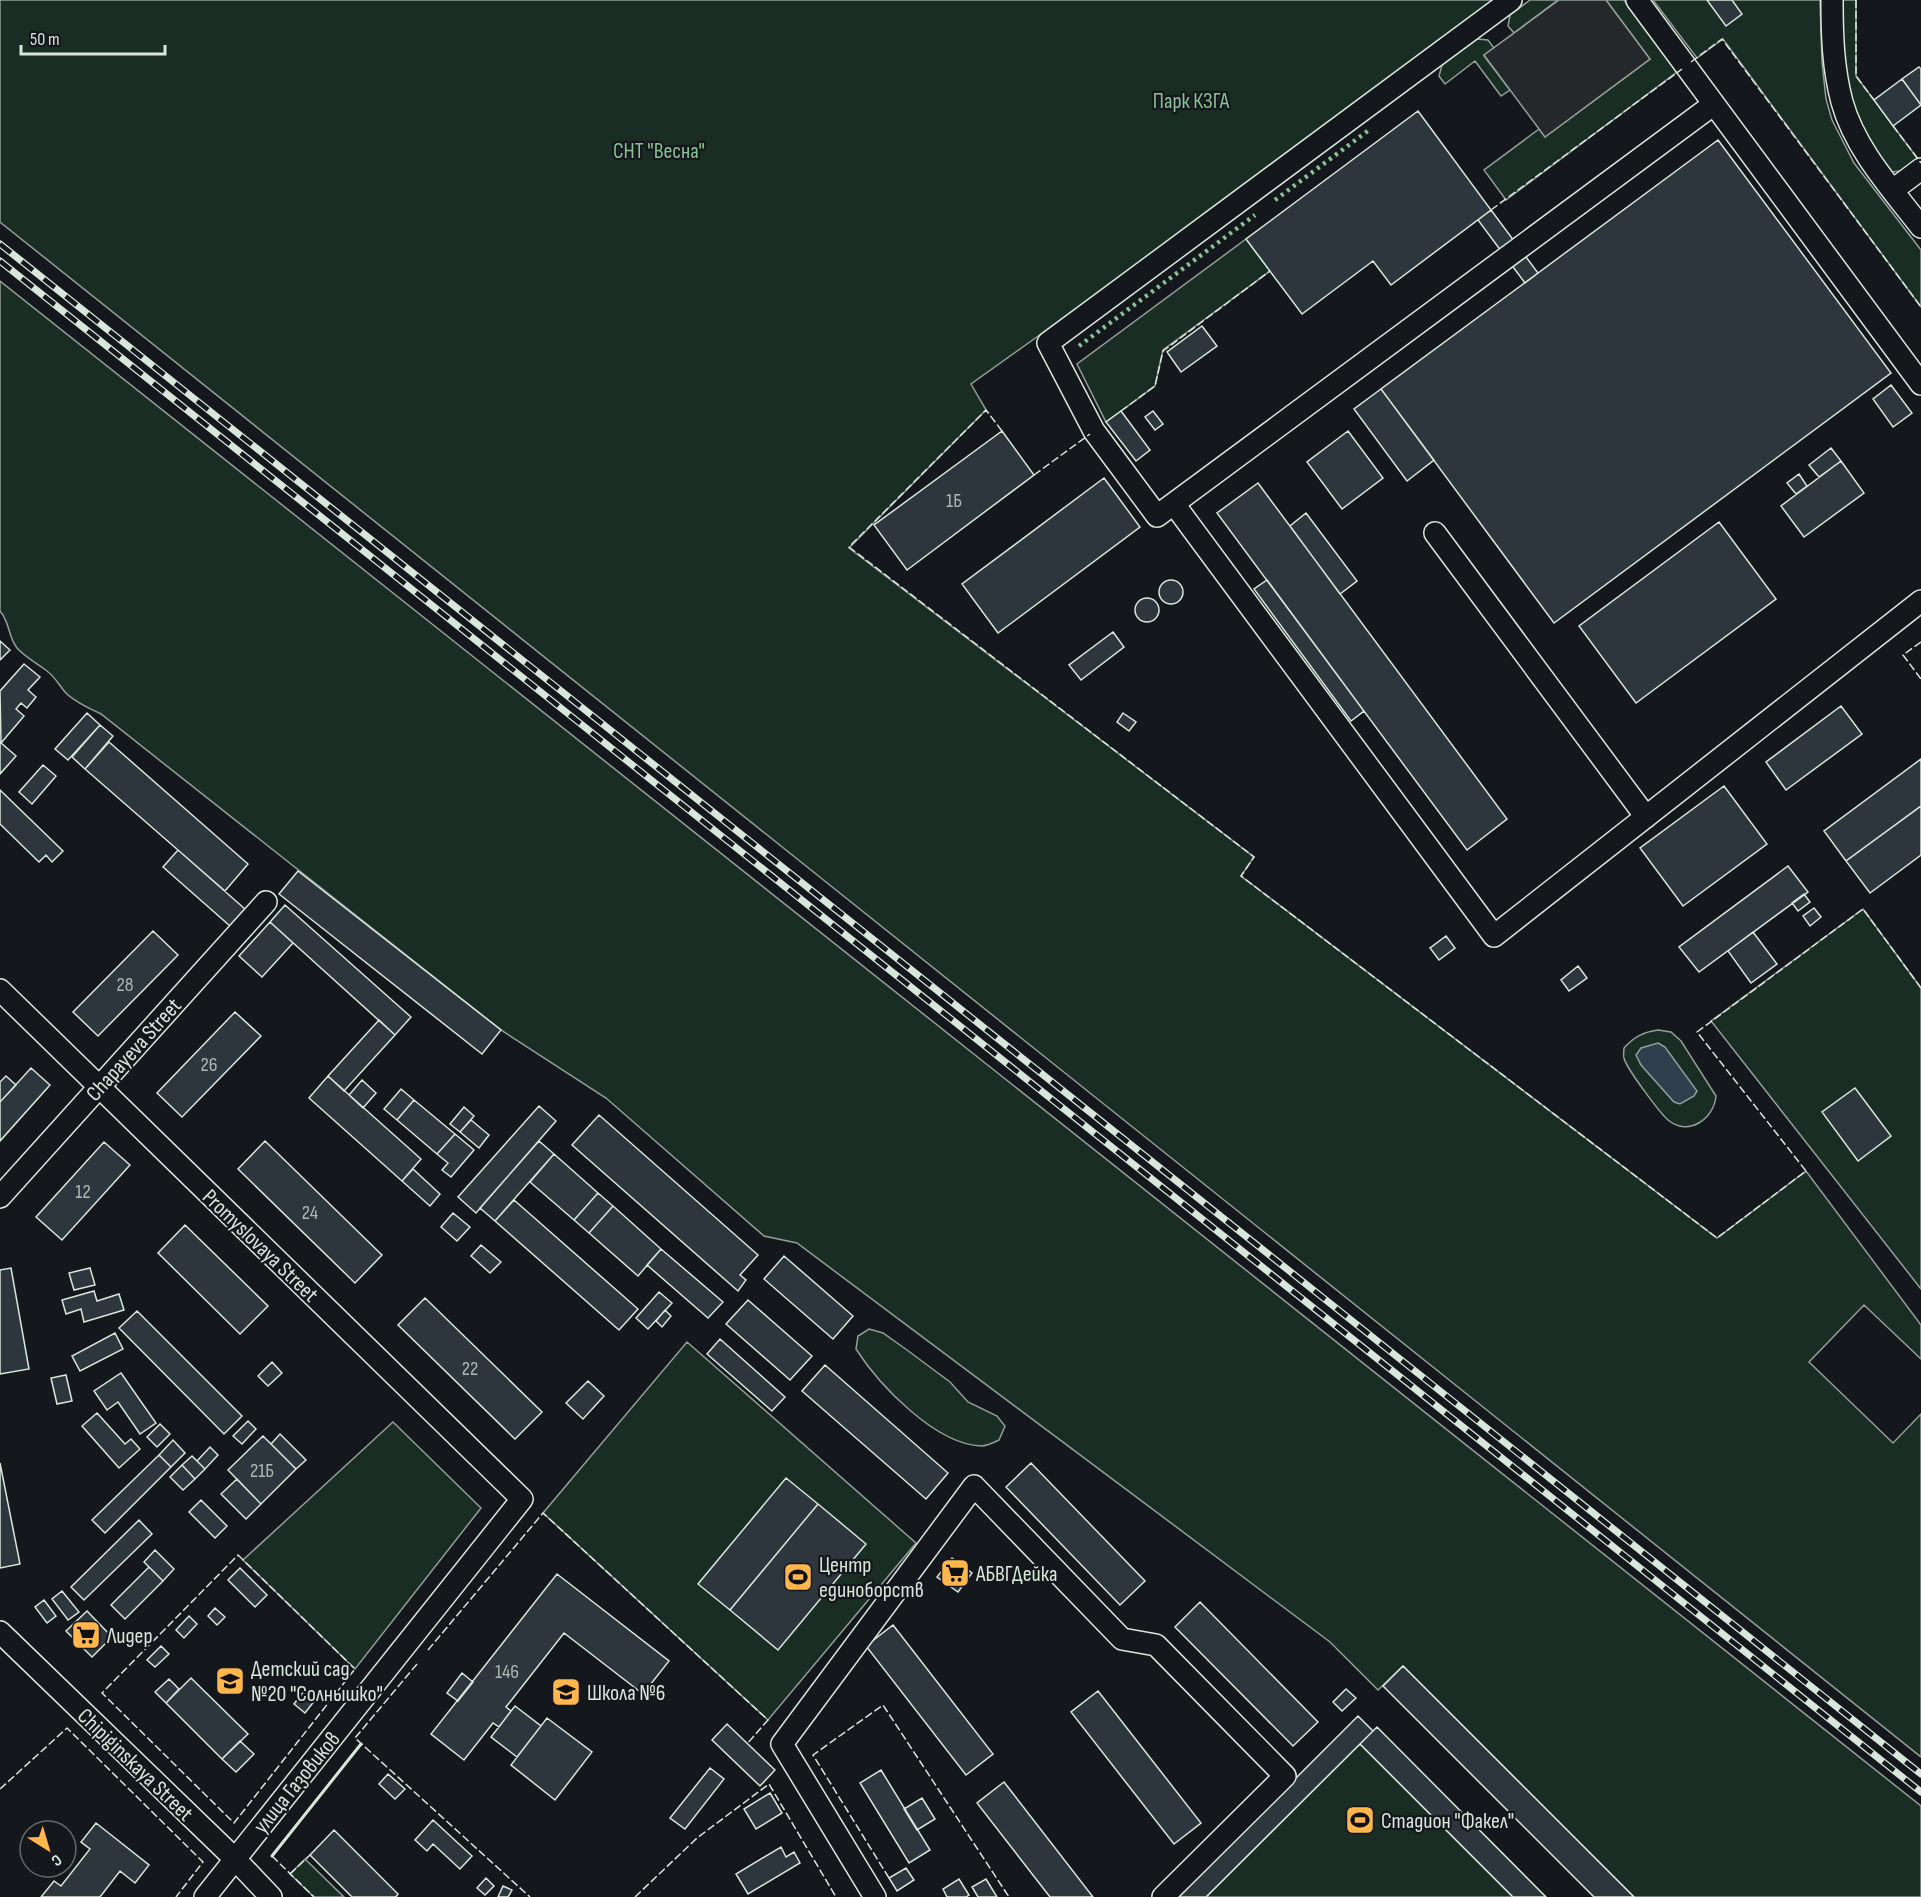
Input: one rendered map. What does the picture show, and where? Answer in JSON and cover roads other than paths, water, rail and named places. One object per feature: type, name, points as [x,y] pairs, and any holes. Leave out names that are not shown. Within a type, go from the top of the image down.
[{"type":"street","points":[[1511,0],[1048,343],[1094,431],[1157,516],[1714,104]]},
{"type":"street","points":[[1637,0],[1921,384]]},
{"type":"street","points":[[1832,0],[1833,54],[1842,104],[1861,146],[1921,226]]},
{"type":"street","points":[[1893,190],[1921,169]]},
{"type":"street","points":[[1174,504],[1494,936],[1921,601]]},
{"type":"street","points":[[1435,533],[1646,817]]},
{"type":"street","name":"Chapayeva Street","points":[[0,1197],[266,902]]},
{"type":"street","name":"Promyslovaya Street","points":[[0,990],[522,1499]]},
{"type":"street","points":[[875,1897],[782,1744],[974,1486],[1122,1639],[1156,1645],[1285,1776],[1163,1897]]},
{"type":"street","name":"улица Газовиков","points":[[205,1897],[522,1499]]},
{"type":"street","name":"Chipiginskaya Street","points":[[0,1632],[235,1859],[271,1897]]},
{"type":"water","points":[[1658,1043],[1665,1047],[1697,1091],[1694,1096],[1680,1104],[1674,1102],[1641,1065],[1636,1055],[1641,1048]]},
{"type":"railway","points":[[0,244],[1921,1774]]},
{"type":"railway","points":[[0,261],[1921,1792]]},
{"type":"place","name":"АБВГДейка","points":[[955,1573]]},
{"type":"place","name":"Центр единоборств","points":[[798,1577]]},
{"type":"place","name":"Лидер","points":[[86,1635]]},
{"type":"place","name":"Детский сад №20 \"Солнышко\"","points":[[230,1681]]},
{"type":"place","name":"Школа №6","points":[[566,1692]]},
{"type":"place","name":"Стадион \"Факел\"","points":[[1360,1820]]},
{"type":"park label","name":"Парк КЗГА","points":[[1191,100]]},
{"type":"park label","name":"СНТ \"Весна\"","points":[[659,150]]}]
